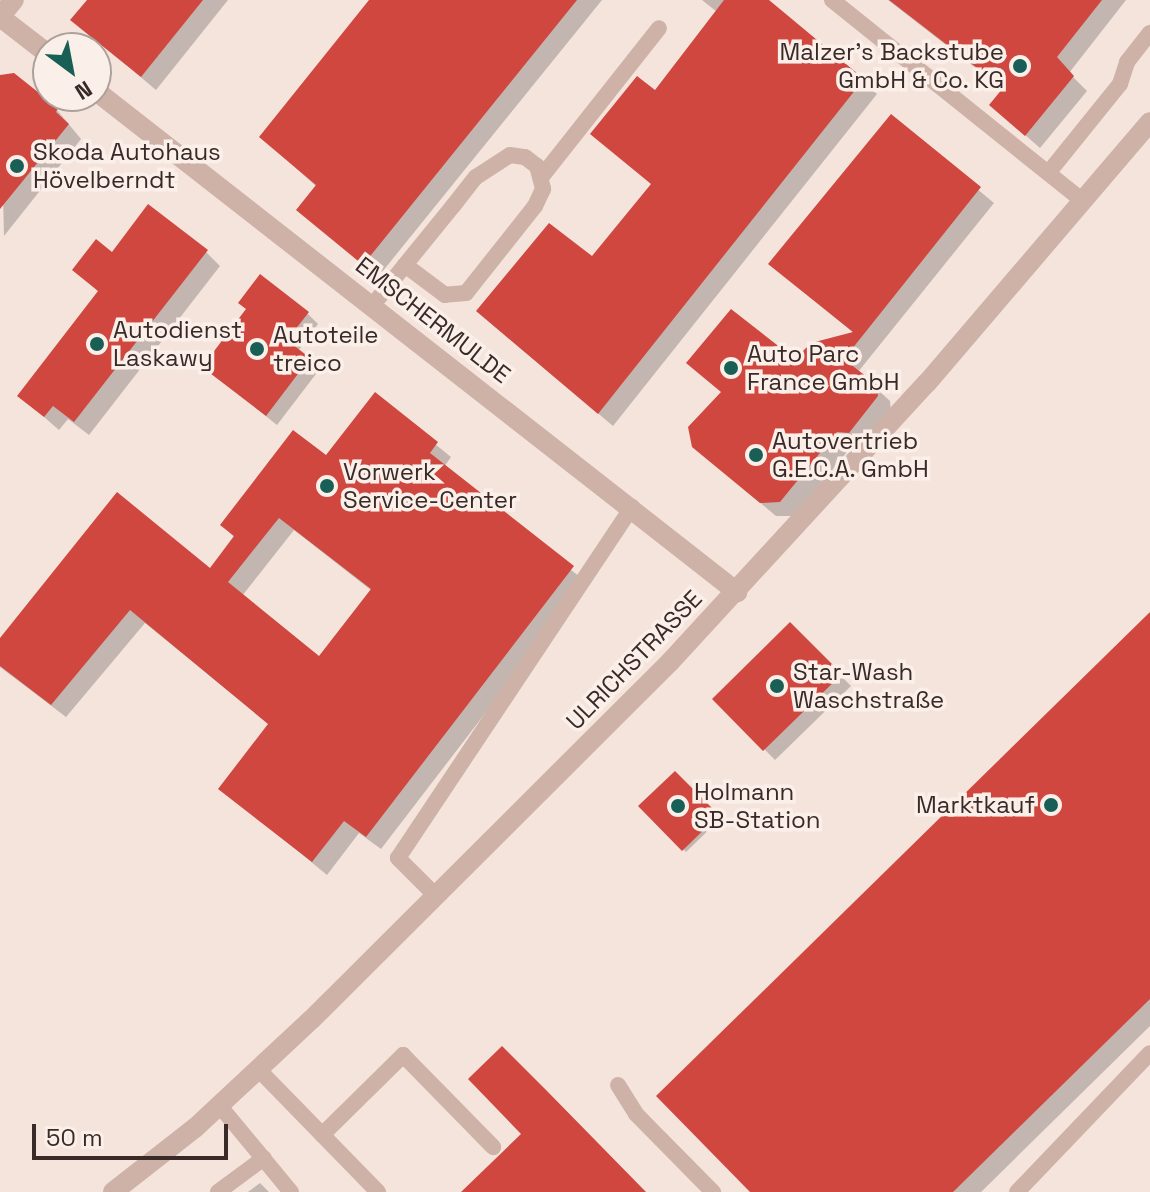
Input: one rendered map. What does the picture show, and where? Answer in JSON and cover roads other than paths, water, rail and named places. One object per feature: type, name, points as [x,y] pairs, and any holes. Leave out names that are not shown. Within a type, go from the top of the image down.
[{"type":"street","points":[[13,0],[0,17],[32,42]]},
{"type":"street","name":"EMSCHERMULDE","points":[[112,103],[737,592]]},
{"type":"street","name":"ULRICHSTRASSE","points":[[113,1192],[258,1069],[436,896],[737,592],[1150,122]]},
{"type":"lane","points":[[832,0],[1083,201]]},
{"type":"lane","points":[[405,265],[445,295],[466,293],[535,206],[543,175],[659,28]]},
{"type":"lane","points":[[1049,172],[1120,84],[1127,62],[1150,33]]},
{"type":"lane","points":[[372,306],[476,177],[498,160],[525,157],[543,175]]},
{"type":"lane","points":[[436,896],[398,858],[632,507]]},
{"type":"lane","points":[[1017,1192],[1150,1053]]},
{"type":"lane","points":[[322,1135],[403,1055],[493,1147]]},
{"type":"lane","points":[[258,1069],[378,1192]]},
{"type":"lane","points":[[618,1085],[636,1114],[713,1192]]},
{"type":"lane","points":[[219,1105],[291,1192]]},
{"type":"lane","points":[[218,1192],[264,1158]]},
{"type":"place","name":"Malzer's Backstube GmbH & Co. KG","points":[[1020,66]]},
{"type":"place","name":"Skoda Autohaus Hövelberndt","points":[[17,166]]},
{"type":"place","name":"Autodienst Laskawy","points":[[97,344]]},
{"type":"place","name":"Autoteile treico","points":[[257,349]]},
{"type":"place","name":"Auto Parc France GmbH","points":[[731,368]]},
{"type":"place","name":"Autovertrieb G.E.C.A. GmbH","points":[[756,455]]},
{"type":"place","name":"Vorwerk Service-Center","points":[[327,486]]},
{"type":"place","name":"Star-Wash Waschstraße","points":[[777,686]]},
{"type":"place","name":"Marktkauf","points":[[1051,805]]},
{"type":"place","name":"Holmann SB-Station","points":[[678,806]]}]
